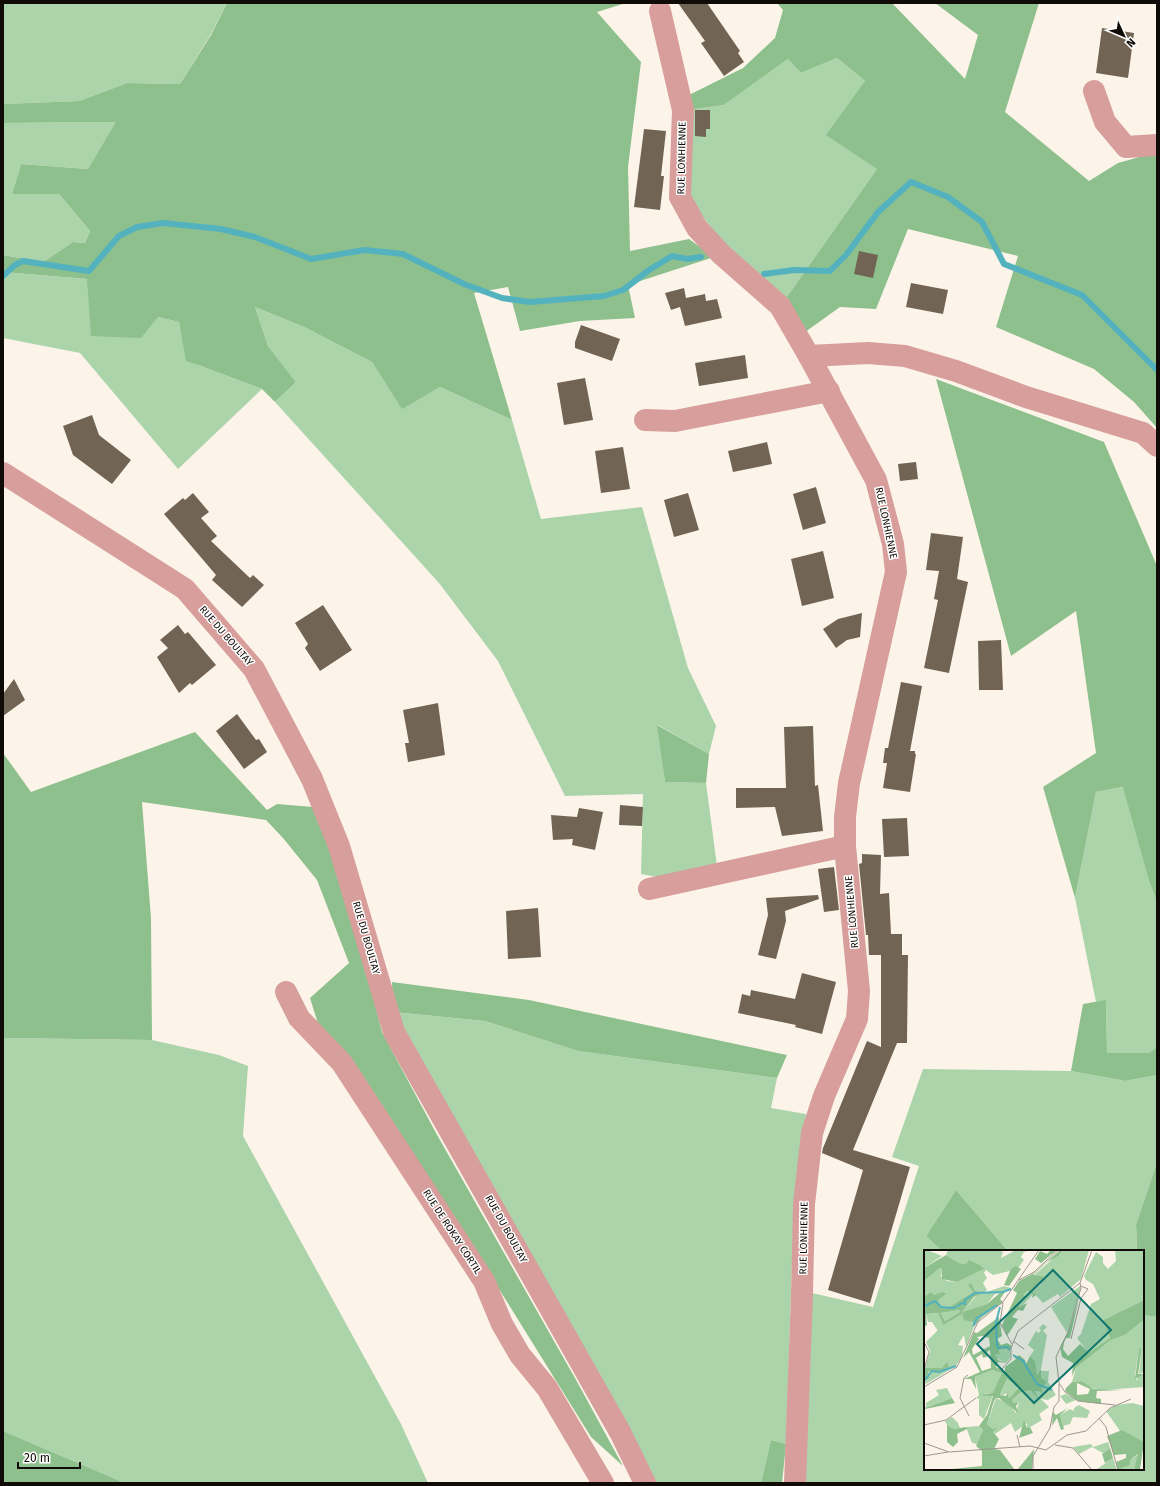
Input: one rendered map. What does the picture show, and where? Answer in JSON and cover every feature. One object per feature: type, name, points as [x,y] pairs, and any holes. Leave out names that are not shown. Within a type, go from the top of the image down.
[{"type":"street","name":"RUE LONHIENNE","points":[[660,11],[683,110],[680,197],[697,228],[721,254],[780,306],[809,356],[876,480],[892,544],[896,572],[849,783],[845,817],[845,846],[859,991],[857,1019],[824,1096],[812,1133],[804,1204],[795,1483]]},
{"type":"street","points":[[1094,91],[1105,122],[1126,147],[1157,145]]},
{"type":"street","points":[[809,356],[868,353],[905,356],[956,371],[1026,397],[1143,433],[1157,446]]},
{"type":"street","points":[[645,420],[675,421],[829,391]]},
{"type":"street","name":"RUE DU BOULTAY","points":[[3,473],[186,589],[254,669],[312,779],[339,846],[394,1032],[620,1432],[645,1483]]},
{"type":"street","points":[[649,890],[845,846]]},
{"type":"street","name":"RUE DE ROKAY CORTIL","points":[[286,992],[299,1018],[342,1063],[484,1281],[502,1324],[520,1355],[547,1388],[603,1483]]},
{"type":"green space","points":[[3,3],[227,3],[211,34],[180,84],[127,83],[79,101],[3,104]]},
{"type":"green space","points":[[227,3],[626,3],[597,12],[641,62],[628,167],[630,251],[689,239],[714,257],[628,285],[635,318],[580,321],[520,331],[508,287],[474,293],[512,420],[440,387],[402,409],[372,362],[304,327],[255,307],[268,346],[296,382],[275,402],[262,389],[186,361],[179,322],[158,317],[141,338],[91,336],[87,279],[3,272],[3,255],[43,262],[73,242],[85,243],[90,231],[59,194],[12,194],[21,164],[88,169],[116,122],[3,123],[3,104],[79,101],[127,83],[180,84],[211,35]]},
{"type":"green space","points":[[777,3],[892,3],[965,79],[978,35],[935,3],[1039,3],[1005,112],[1089,181],[1118,163],[1157,152],[1157,428],[1134,402],[1094,369],[996,327],[1018,256],[908,229],[876,309],[840,307],[801,335],[784,301],[877,169],[826,135],[865,81],[837,58],[801,73],[788,59],[724,105],[687,110],[689,95],[743,68],[775,38],[783,10]]},
{"type":"green space","points":[[837,58],[865,81],[877,169],[784,301],[726,249],[689,197],[687,110],[724,105],[788,59],[801,73]]},
{"type":"green space","points":[[117,122],[88,169],[21,164],[12,194],[59,194],[90,231],[85,243],[73,242],[43,262],[3,255],[3,123]]},
{"type":"green space","points":[[3,272],[87,279],[158,317],[179,322],[187,361],[262,389],[178,469],[80,353],[3,338]]},
{"type":"green space","points":[[255,307],[304,327],[372,362],[402,408],[440,387],[512,420],[541,519],[642,507],[688,668],[716,726],[709,754],[658,725],[665,782],[706,783],[717,866],[663,878],[641,874],[643,794],[565,796],[498,661],[439,583],[275,402],[296,382],[268,346]]},
{"type":"green space","points":[[936,379],[1104,442],[1157,566],[1157,902],[1149,881],[1123,787],[1096,792],[1075,898],[1043,787],[1096,753],[1076,611],[1011,656]]},
{"type":"green space","points":[[657,725],[709,754],[706,783],[665,782]]},
{"type":"green space","points":[[195,732],[267,810],[277,804],[313,807],[351,906],[382,1032],[436,1133],[575,1378],[623,1466],[591,1437],[486,1268],[320,1030],[310,998],[349,963],[317,880],[283,838],[266,820],[142,802],[151,918],[152,1040],[3,1038],[3,753],[31,792]]},
{"type":"green space","points":[[1124,787],[1149,881],[1157,902],[1157,1047],[1149,1053],[1107,1053],[1106,1001],[1096,1002],[1075,898],[1096,792]]},
{"type":"green space","points":[[392,982],[529,1000],[787,1055],[777,1078],[578,1051],[485,1021],[393,1012]]},
{"type":"green space","points":[[1106,1000],[1107,1053],[1149,1053],[1157,1047],[1157,1075],[1125,1081],[1071,1071],[1083,1004]]},
{"type":"green space","points":[[393,1012],[485,1021],[578,1051],[777,1078],[771,1108],[806,1114],[794,1200],[786,1444],[771,1440],[761,1483],[657,1483],[600,1376]]},
{"type":"green space","points":[[3,1038],[152,1040],[219,1055],[248,1066],[243,1136],[401,1424],[428,1483],[125,1483],[3,1431]]},
{"type":"green space","points":[[923,1069],[1071,1071],[1125,1081],[1157,1075],[1157,1163],[1136,1224],[1137,1250],[1007,1250],[956,1190],[926,1236],[941,1250],[924,1250],[924,1470],[1144,1470],[1144,1315],[1157,1317],[1157,1483],[802,1483],[812,1293],[873,1307],[919,1166],[892,1157]]},
{"type":"green space","points":[[1157,1163],[1157,1317],[1144,1315],[1144,1250],[1137,1250],[1136,1224]]},
{"type":"green space","points":[[956,1190],[1007,1250],[941,1250],[926,1236]]},
{"type":"green space","points":[[3,1431],[125,1483],[3,1483]]},
{"type":"green space","points":[[771,1440],[786,1444],[782,1483],[761,1483]]},
{"type":"building","points":[[678,3],[707,3],[740,51],[738,53],[744,62],[724,76],[701,43],[705,41]]},
{"type":"building","points":[[1102,28],[1134,33],[1128,78],[1096,73]]},
{"type":"building","points":[[695,110],[710,110],[710,129],[706,129],[706,137],[695,136]]},
{"type":"building","points":[[644,129],[666,131],[661,176],[664,176],[660,210],[634,207]]},
{"type":"building","points":[[859,251],[878,255],[873,278],[854,274]]},
{"type":"building","points":[[911,283],[948,290],[943,314],[906,307]]},
{"type":"building","points":[[684,288],[686,298],[705,294],[706,301],[717,299],[722,318],[685,326],[680,307],[671,310],[665,293]]},
{"type":"building","points":[[581,325],[620,339],[612,361],[575,348],[575,342]]},
{"type":"building","points":[[745,355],[748,378],[699,386],[695,363]]},
{"type":"building","points":[[585,378],[593,420],[564,425],[557,383]]},
{"type":"building","points":[[92,415],[99,435],[131,460],[112,484],[73,455],[63,426]]},
{"type":"building","points":[[767,442],[772,464],[733,472],[728,451]]},
{"type":"building","points":[[623,447],[630,489],[601,493],[595,451]]},
{"type":"building","points":[[916,462],[918,479],[900,481],[898,464]]},
{"type":"building","points":[[816,487],[826,523],[803,530],[793,494]]},
{"type":"building","points":[[193,493],[209,512],[201,518],[217,536],[211,541],[250,578],[253,575],[264,585],[242,607],[212,580],[216,575],[164,514],[183,498],[185,500]]},
{"type":"building","points":[[688,493],[699,530],[674,537],[664,500]]},
{"type":"building","points":[[931,533],[963,537],[957,579],[968,582],[949,673],[924,668],[938,600],[934,599],[939,571],[926,570]]},
{"type":"building","points":[[823,551],[834,598],[802,606],[791,559]]},
{"type":"building","points":[[323,605],[352,650],[320,671],[305,648],[308,644],[295,623]]},
{"type":"building","points":[[862,613],[860,637],[847,640],[836,648],[823,629],[838,619]]},
{"type":"building","points":[[178,625],[185,634],[188,632],[216,665],[192,685],[190,683],[179,693],[157,657],[168,648],[160,640]]},
{"type":"building","points":[[1001,640],[1003,690],[979,690],[978,641]]},
{"type":"building","points":[[14,679],[25,700],[3,716],[3,694]]},
{"type":"building","points":[[901,682],[922,686],[910,751],[915,751],[916,754],[910,792],[883,788],[887,763],[883,763],[885,748],[888,748]]},
{"type":"building","points":[[438,703],[445,755],[408,762],[405,743],[409,743],[403,710]]},
{"type":"building","points":[[237,714],[256,740],[259,739],[267,752],[244,769],[216,731]]},
{"type":"building","points":[[813,726],[815,786],[818,785],[823,831],[782,836],[775,807],[736,808],[736,788],[786,788],[784,727]]},
{"type":"building","points":[[620,805],[643,807],[642,826],[619,825]]},
{"type":"building","points":[[579,808],[603,812],[595,850],[572,845],[573,839],[553,840],[551,815],[577,817]]},
{"type":"building","points":[[907,818],[909,856],[884,857],[882,819]]},
{"type":"building","points":[[862,854],[881,855],[880,894],[889,893],[891,934],[902,934],[902,955],[908,955],[907,1043],[897,1043],[853,1150],[910,1167],[870,1303],[828,1290],[863,1170],[822,1153],[867,1041],[881,1047],[881,955],[869,955],[859,864],[862,863]]},
{"type":"building","points":[[834,867],[839,910],[824,912],[818,869]]},
{"type":"building","points":[[818,895],[819,899],[785,911],[786,921],[776,959],[758,955],[768,915],[766,898]]},
{"type":"building","points":[[538,908],[541,957],[508,959],[506,911]]},
{"type":"building","points":[[802,973],[836,982],[822,1034],[795,1027],[796,1025],[738,1013],[742,994],[750,996],[751,990],[795,999]]},
{"type":"waterway","points":[[764,274],[794,270],[830,271],[846,255],[878,212],[911,182],[948,197],[982,222],[1004,264],[1082,295],[1157,370]]},
{"type":"waterway","points":[[3,276],[15,265],[23,261],[89,271],[119,236],[137,227],[163,223],[221,229],[255,237],[311,259],[365,250],[403,254],[464,284],[502,298],[530,302],[604,296],[623,290],[649,270],[672,256],[687,259],[701,257]]}]
